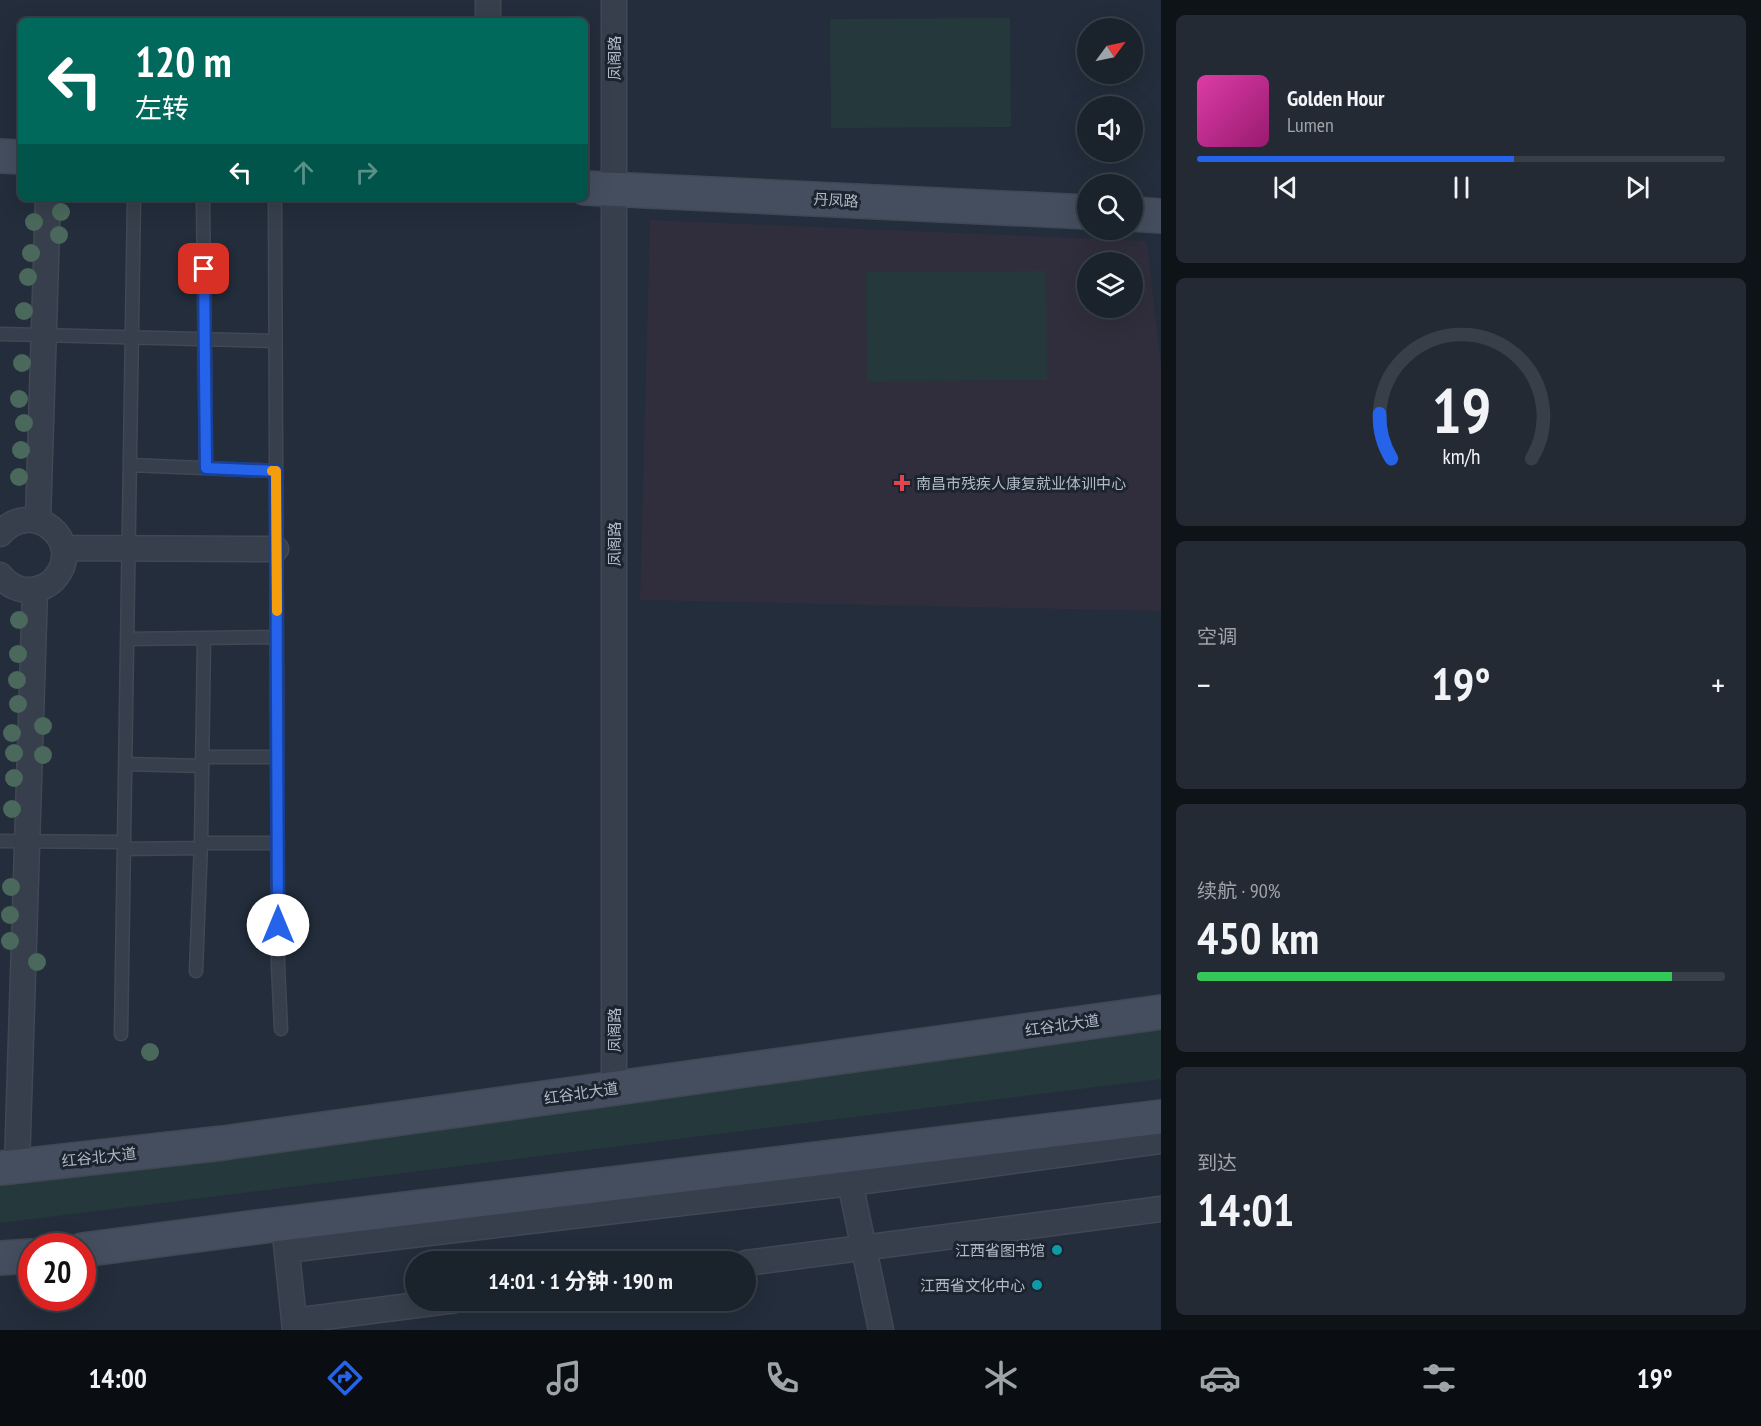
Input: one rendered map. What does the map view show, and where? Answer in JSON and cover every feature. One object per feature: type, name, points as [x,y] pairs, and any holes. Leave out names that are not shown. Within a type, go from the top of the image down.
[{"type":"main road","points":[[0,156],[18,157]]},
{"type":"main road","name":"丹凤路","points":[[599,189],[1077,211]]},
{"type":"main road","points":[[1143,215],[1161,216]]},
{"type":"main road","name":"红谷北大道","points":[[8,1167],[223,1143],[1161,1012]]},
{"type":"main road","points":[[96,1250],[286,1237],[848,1169],[1161,1117]]},
{"type":"main road","points":[[0,1258],[18,1257]]},
{"type":"street","points":[[488,0],[488,18]]},
{"type":"street","name":"凤阁路","points":[[614,0],[599,189],[614,1088]]},
{"type":"street","points":[[38,520],[48,201]]},
{"type":"street","points":[[0,534],[9,525],[18,521],[38,520],[47,524],[54,531],[64,548],[64,558],[58,575],[52,582],[35,590],[22,590],[12,586],[0,575]]},
{"type":"street","points":[[64,548],[276,549]]},
{"type":"street","points":[[8,1167],[27,841],[35,590]]},
{"type":"street","points":[[881,1330],[848,1169],[1161,1141]]},
{"type":"street","points":[[756,1262],[1161,1209]]},
{"type":"street","points":[[286,1237],[294,1326],[405,1308]]},
{"type":"lane","points":[[121,1034],[134,201]]},
{"type":"lane","points":[[203,201],[206,468]]},
{"type":"lane","points":[[275,201],[278,966],[281,1029]]},
{"type":"lane","points":[[0,334],[275,341]]},
{"type":"lane","points":[[130,465],[276,471]]},
{"type":"lane","points":[[127,639],[277,637]]},
{"type":"lane","points":[[196,971],[201,846],[204,638]]},
{"type":"lane","points":[[125,764],[277,757]]},
{"type":"lane","points":[[0,841],[201,846],[278,843]]},
{"type":"shaded area","name":"南昌市残疾人康复就业体训中心","points":[[650,220],[1077,238],[1077,240],[1147,241],[1161,366],[1161,611],[640,600]]},
{"type":"green space","points":[[1010,18],[1011,127],[831,128],[830,19]]},
{"type":"green space","points":[[1046,271],[1047,380],[867,381],[866,272]]},
{"type":"green space","points":[[1148,1024],[1161,1028],[1161,1079],[0,1223],[0,1186]]},
{"type":"slow traffic","points":[[272,471],[276,471],[277,611]]},
{"type":"place","name":"南昌市残疾人康复就业体训中心","points":[[902,483]]},
{"type":"place","name":"江西省图书馆","points":[[1057,1250]]},
{"type":"place","name":"江西省文化中心","points":[[1037,1285]]},
{"type":"route","points":[[204,269],[206,468],[276,471],[278,925]]}]
